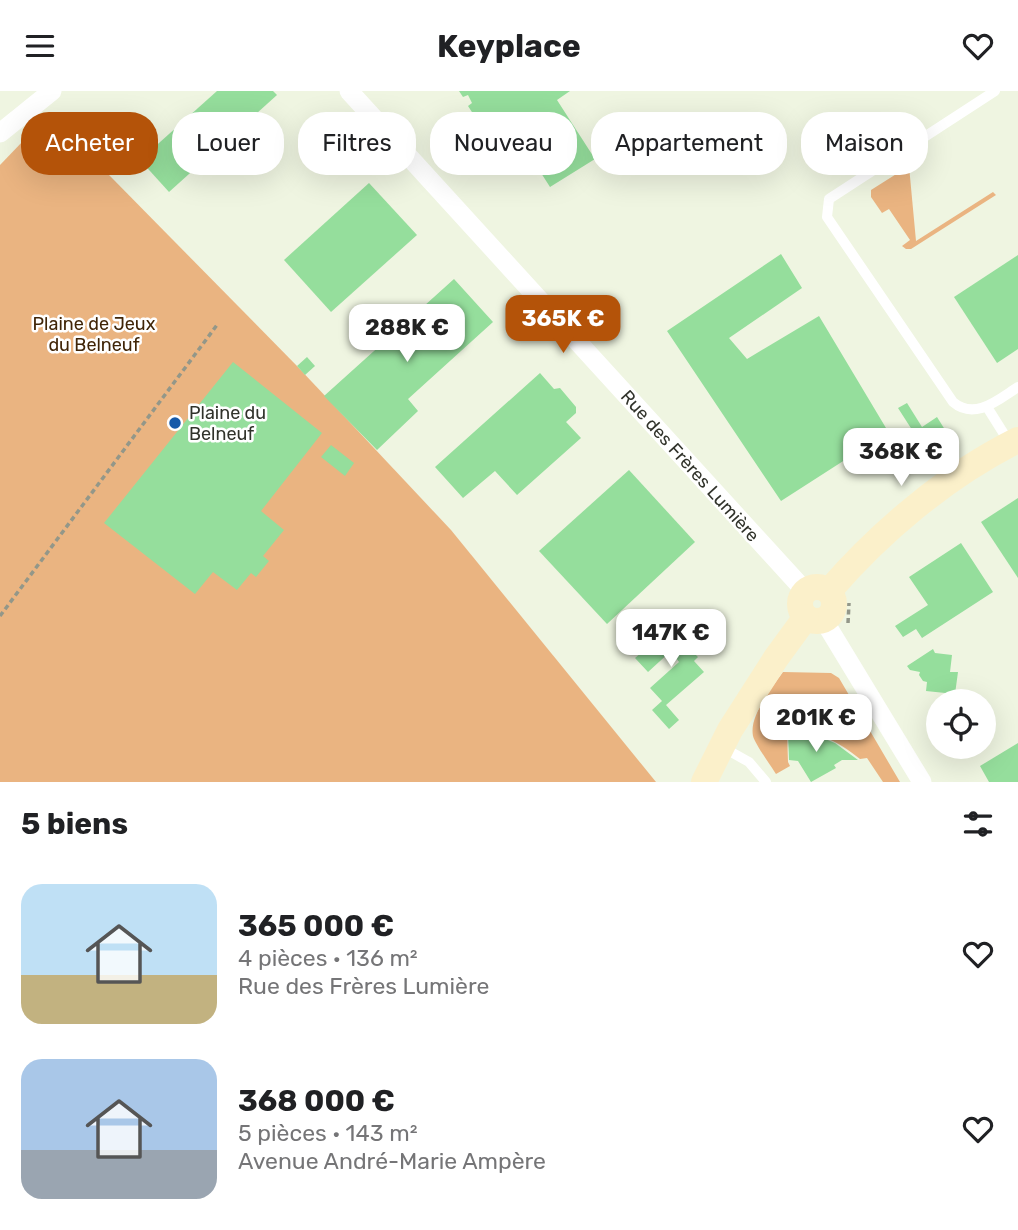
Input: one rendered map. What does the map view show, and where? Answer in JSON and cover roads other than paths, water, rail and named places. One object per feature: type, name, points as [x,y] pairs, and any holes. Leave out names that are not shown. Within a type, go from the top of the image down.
[{"type":"street","points":[[0,133],[52,91]]},
{"type":"street","name":"Rue des Frères Lumière","points":[[349,91],[816,605],[922,782]]},
{"type":"street","points":[[704,782],[730,730],[776,658],[816,605],[858,558],[904,516],[947,483],[1014,442]]},
{"type":"lane","points":[[995,91],[829,199],[827,217],[953,402],[960,408],[987,407],[1018,387]]},
{"type":"lane","points":[[987,407],[1014,442]]},
{"type":"lane","points":[[722,746],[754,766],[766,782]]},
{"type":"place","name":"Plaine du Belneuf","points":[[175,423]]},
{"type":"park label","name":"Plaine de Jeux du Belneuf","points":[[94,334]]}]
